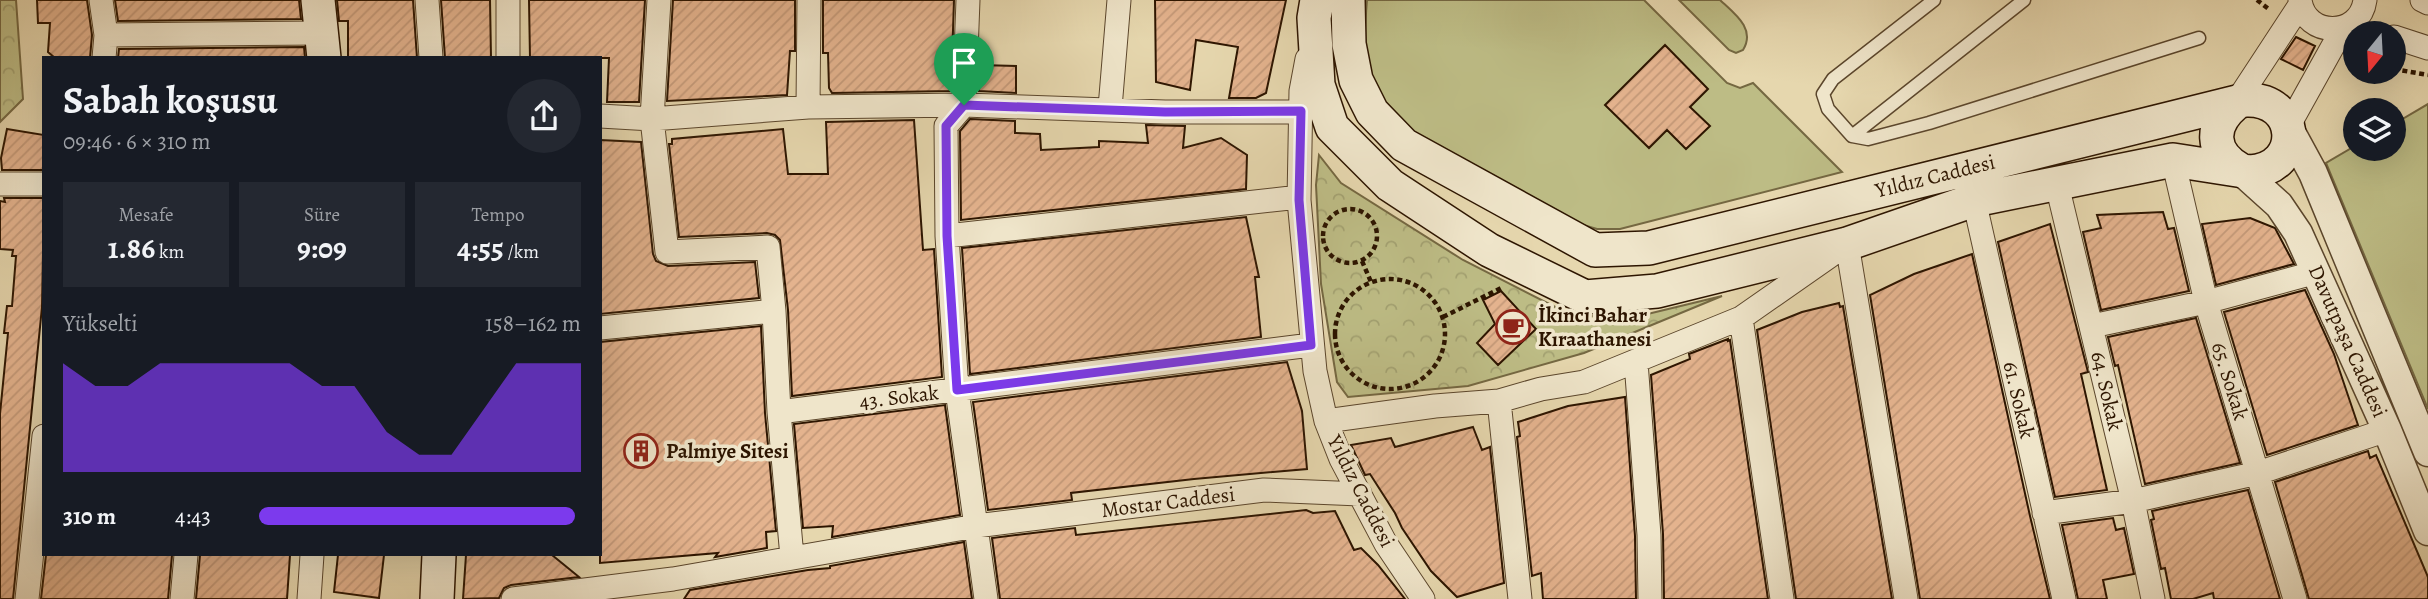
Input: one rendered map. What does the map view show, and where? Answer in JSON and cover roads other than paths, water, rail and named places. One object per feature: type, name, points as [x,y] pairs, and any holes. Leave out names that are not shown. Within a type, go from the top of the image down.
[{"type":"main road","points":[[318,0],[323,45]]},
{"type":"main road","name":"Yıldız Caddesi","points":[[1348,0],[1349,44],[1356,80],[1372,112],[1404,145],[1595,250],[1649,248],[2245,100],[2267,102],[2284,116],[2288,127]]},
{"type":"main road","points":[[1316,9],[1318,85],[1332,127],[1390,185],[1489,250],[1586,297],[1657,291],[1847,244],[1974,200],[2174,160],[2250,172],[2272,167],[2287,149],[2288,127]]},
{"type":"main road","points":[[2235,104],[2219,121],[2217,144],[2221,155],[2239,169]]},
{"type":"main road","points":[[437,599],[439,556]]},
{"type":"street","points":[[101,0],[105,46],[323,45]]},
{"type":"street","points":[[427,0],[431,56]]},
{"type":"street","points":[[508,0],[508,56]]},
{"type":"street","points":[[659,0],[652,119],[667,251],[768,247],[792,557]]},
{"type":"street","points":[[808,107],[809,0]]},
{"type":"street","points":[[968,0],[964,105],[946,126],[947,236],[957,390],[986,599]]},
{"type":"street","points":[[1110,108],[1119,0]]},
{"type":"street","points":[[2353,21],[2360,15],[2365,0]]},
{"type":"street","points":[[2422,0],[2428,3]]},
{"type":"street","points":[[2235,104],[2300,2]]},
{"type":"street","points":[[2300,2],[2305,15],[2312,23],[2322,28],[2343,26]]},
{"type":"street","name":"Yıldız Caddesi","points":[[1316,9],[1301,91],[1299,197],[1311,345],[1326,421],[1341,459],[1386,544],[1423,599]]},
{"type":"street","points":[[2288,127],[2343,34]]},
{"type":"street","points":[[2406,41],[2428,48]]},
{"type":"street","points":[[602,116],[652,119],[808,107],[964,105],[1165,112],[1301,111]]},
{"type":"street","name":"Yıldız Caddesi","points":[[2288,127],[2314,173],[2428,452]]},
{"type":"street","name":"65. Sokak","points":[[2174,160],[2206,302],[2295,599]]},
{"type":"street","name":"Davutpaşa Caddesi","points":[[2239,169],[2279,205],[2298,233],[2387,429],[2428,531]]},
{"type":"street","points":[[0,184],[42,184]]},
{"type":"street","name":"64. Sokak","points":[[2057,185],[2133,501],[2153,599]]},
{"type":"street","points":[[947,236],[1299,197]]},
{"type":"street","name":"61. Sokak","points":[[1974,200],[2064,599]]},
{"type":"street","points":[[1326,421],[1499,401],[1541,388],[1584,382],[1741,318],[1847,244],[1906,599]]},
{"type":"street","points":[[2092,326],[2206,302],[2317,272]]},
{"type":"street","points":[[602,328],[774,312]]},
{"type":"street","points":[[1741,318],[1782,599]]},
{"type":"street","name":"43. Sokak","points":[[779,412],[1311,345]]},
{"type":"street","points":[[1636,362],[1650,599]]},
{"type":"street","points":[[1499,401],[1520,599]]},
{"type":"street","points":[[2044,513],[2133,501],[2258,473],[2387,429]]},
{"type":"street","points":[[27,599],[42,455]]},
{"type":"street","name":"Mostar Caddesi","points":[[513,599],[673,589],[792,557],[976,526],[1264,490],[1360,494]]},
{"type":"street","points":[[182,599],[186,556]]},
{"type":"street","points":[[309,599],[312,556]]},
{"type":"lane","points":[[1934,0],[1833,79],[1823,94],[1828,109],[1852,136],[1868,139],[1929,123],[2199,38]]},
{"type":"lane","points":[[1852,136],[2024,0]]},
{"type":"place","name":"İkinci Bahar Kıraathanesi","points":[[1513,327]]},
{"type":"place","name":"Palmiye Sitesi","points":[[641,451]]}]
